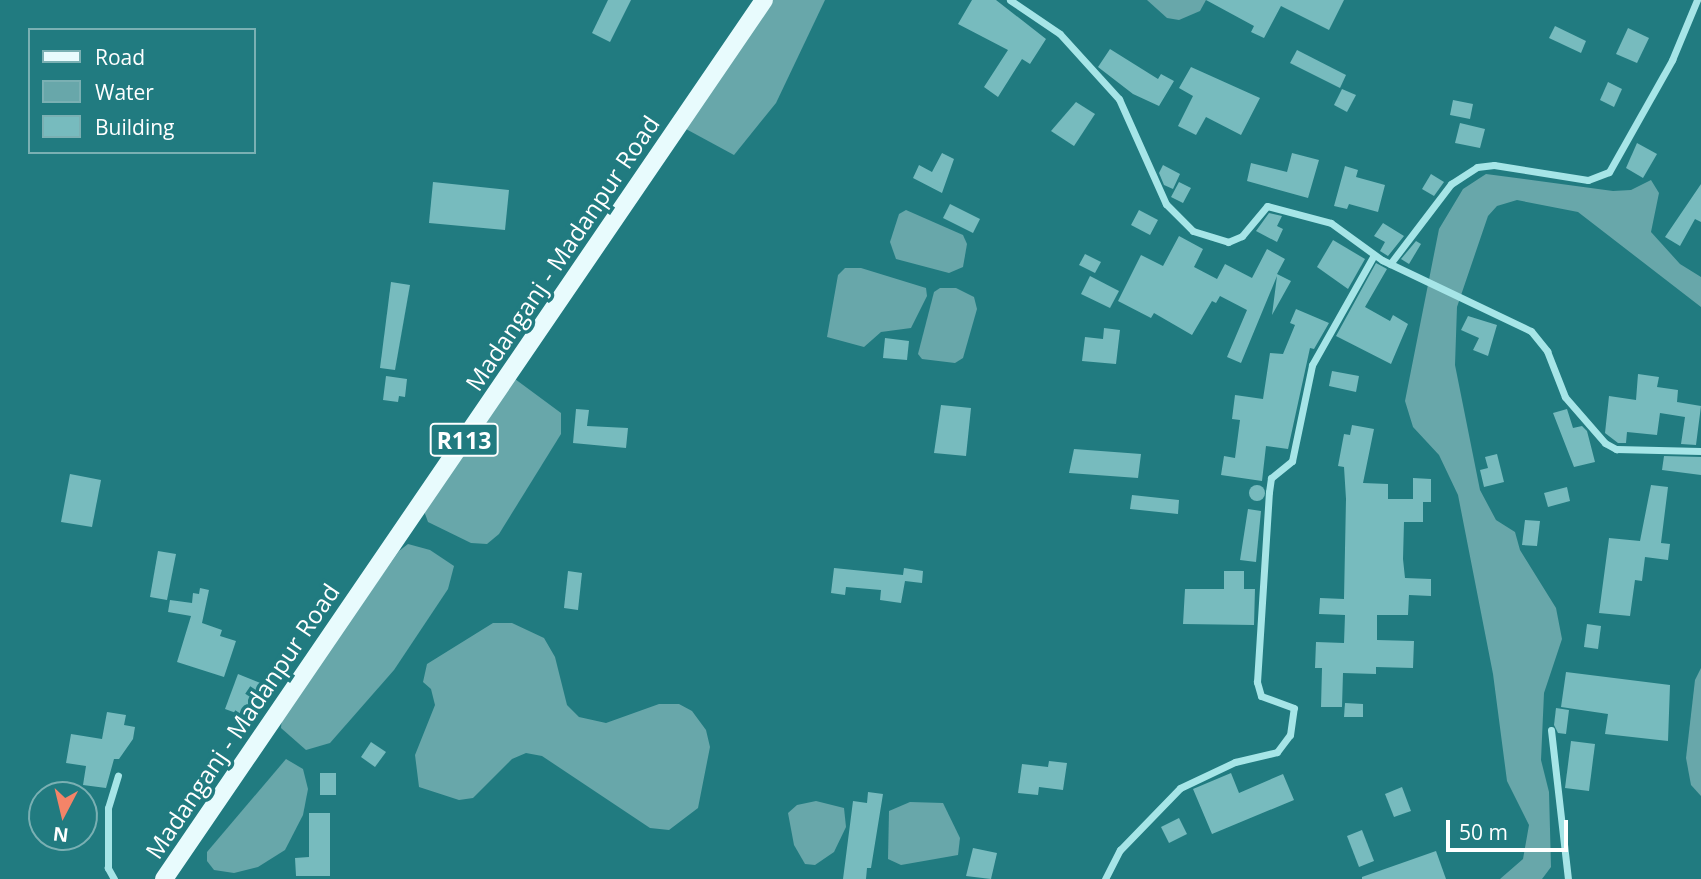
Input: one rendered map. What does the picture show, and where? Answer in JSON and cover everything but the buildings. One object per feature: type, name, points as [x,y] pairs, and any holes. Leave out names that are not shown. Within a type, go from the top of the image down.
[{"type":"main road","name":"Madanganj - Madanpur Road","points":[[164,879],[764,0]]},
{"type":"street","points":[[1010,0],[1060,34],[1119,99],[1166,204],[1193,231],[1228,242],[1242,236],[1267,206],[1331,223],[1390,264],[1531,331],[1547,351],[1565,397],[1605,443],[1616,449],[1701,451]]},
{"type":"street","points":[[1390,264],[1451,184],[1477,167],[1494,165],[1588,180],[1609,172],[1672,60],[1697,0]]},
{"type":"street","points":[[1105,879],[1120,850],[1180,788],[1235,762],[1277,752],[1290,735],[1294,708],[1261,696],[1256,682],[1271,478],[1292,461],[1312,365],[1374,255]]},
{"type":"street","points":[[1550,730],[1568,879]]},
{"type":"street","points":[[114,879],[108,868],[108,808],[118,775]]},
{"type":"water","points":[[768,0],[825,0],[776,103],[734,155],[686,129]]},
{"type":"water","points":[[1147,0],[1206,0],[1200,11],[1179,20],[1167,18]]},
{"type":"water","points":[[1486,174],[1613,191],[1631,190],[1651,180],[1659,193],[1651,232],[1680,264],[1701,277],[1701,307],[1578,212],[1517,200],[1497,206],[1488,216],[1457,307],[1455,365],[1480,490],[1496,520],[1515,532],[1520,550],[1556,608],[1562,639],[1544,693],[1541,760],[1549,792],[1551,867],[1542,879],[1500,879],[1523,859],[1529,825],[1507,781],[1493,674],[1458,495],[1439,455],[1413,427],[1405,401],[1439,229],[1463,189]]},
{"type":"water","points":[[906,210],[963,235],[967,244],[963,267],[949,273],[896,259],[890,242],[899,214]]},
{"type":"water","points":[[845,268],[861,268],[926,288],[927,296],[911,328],[881,332],[864,347],[827,337],[838,275]]},
{"type":"water","points":[[940,288],[956,288],[974,297],[977,309],[963,358],[955,363],[922,359],[918,354],[934,292]]},
{"type":"water","points":[[515,379],[561,413],[561,434],[499,534],[487,544],[471,543],[428,522],[424,511]]},
{"type":"water","points":[[408,544],[430,550],[454,566],[448,589],[394,670],[330,743],[306,750],[281,728],[282,717],[399,551]]},
{"type":"water","points":[[493,623],[512,623],[544,638],[555,657],[567,705],[579,717],[606,723],[659,704],[679,704],[692,711],[706,730],[710,747],[698,808],[669,830],[650,828],[542,756],[526,753],[512,759],[473,798],[459,800],[419,787],[415,755],[435,705],[431,689],[423,682],[427,664]]},
{"type":"water","points":[[1701,668],[1701,796],[1691,785],[1686,758],[1695,680]]},
{"type":"water","points":[[286,759],[303,769],[308,789],[303,815],[285,850],[258,867],[234,873],[214,870],[207,861],[207,852]]},
{"type":"water","points":[[816,801],[844,808],[846,827],[834,852],[815,865],[805,864],[794,845],[788,813],[797,805]]},
{"type":"water","points":[[910,802],[943,803],[960,838],[958,855],[901,865],[888,859],[889,811]]}]
